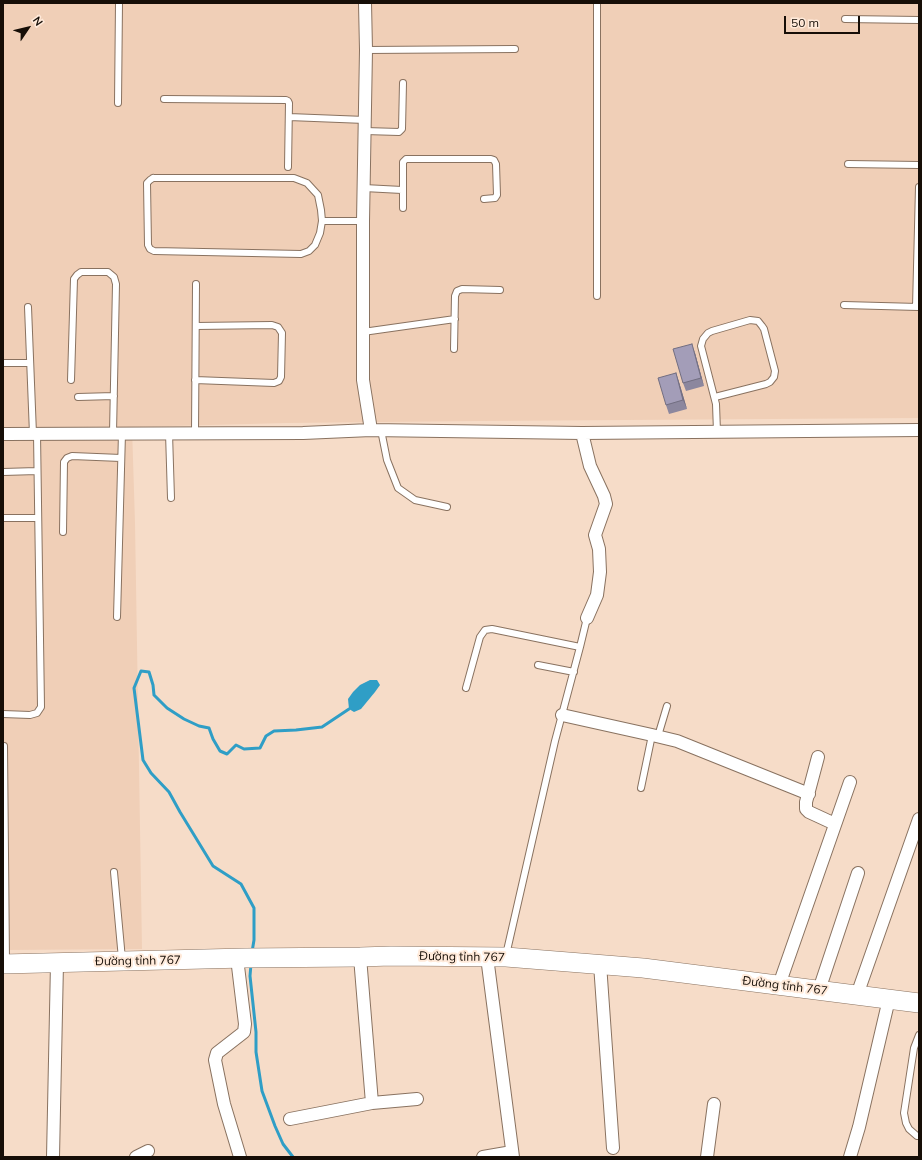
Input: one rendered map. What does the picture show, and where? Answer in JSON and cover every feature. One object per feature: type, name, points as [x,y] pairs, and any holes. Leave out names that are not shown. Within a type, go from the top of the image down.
[{"type":"main road","name":"Đường tỉnh 767","points":[[4,964],[247,958],[391,956],[506,957],[643,968],[919,1003]]},
{"type":"street","points":[[365,3],[366,50],[363,221],[363,380],[376,430]]},
{"type":"street","points":[[3,434],[303,433],[376,430],[582,433],[919,430]]},
{"type":"street","points":[[582,433],[590,466],[604,496],[606,504],[595,535],[599,549],[600,572],[597,595],[587,618]]},
{"type":"street","points":[[562,715],[677,741],[809,794]]},
{"type":"street","points":[[818,757],[806,802],[806,809],[809,812],[835,824]]},
{"type":"street","points":[[779,985],[850,782]]},
{"type":"street","points":[[857,995],[919,819]]},
{"type":"street","points":[[819,990],[858,873]]},
{"type":"street","points":[[360,957],[372,1103]]},
{"type":"street","points":[[483,1157],[513,1154],[487,957]]},
{"type":"street","points":[[240,1157],[224,1104],[215,1060],[217,1053],[244,1032],[247,958]]},
{"type":"street","points":[[53,1157],[57,963]]},
{"type":"street","points":[[600,964],[613,1148]]},
{"type":"street","points":[[850,1157],[859,1127],[889,999]]},
{"type":"street","points":[[290,1119],[372,1103],[417,1100]]},
{"type":"street","points":[[707,1157],[714,1104]]},
{"type":"street","points":[[136,1157],[148,1152]]},
{"type":"lane","points":[[118,103],[119,3]]},
{"type":"lane","points":[[597,3],[597,296]]},
{"type":"lane","points":[[845,19],[919,20]]},
{"type":"lane","points":[[366,50],[515,49]]},
{"type":"lane","points":[[289,117],[365,126],[399,132],[402,129],[403,83]]},
{"type":"lane","points":[[164,99],[286,100],[289,103],[288,167]]},
{"type":"lane","points":[[403,208],[403,162],[406,159],[494,160],[496,164],[497,195],[495,198],[484,199]]},
{"type":"lane","points":[[848,164],[919,165]]},
{"type":"lane","points":[[153,178],[294,178],[307,183],[318,195],[322,221],[320,233],[315,245],[309,251],[301,254],[154,251],[150,249],[148,245],[147,183],[153,178]]},
{"type":"lane","points":[[844,305],[917,307],[919,187]]},
{"type":"lane","points":[[364,188],[402,190]]},
{"type":"lane","points":[[322,221],[363,221]]},
{"type":"lane","points":[[71,380],[74,279],[77,274],[81,272],[108,272],[114,277],[116,284],[114,396],[121,458],[117,617]]},
{"type":"lane","points":[[195,433],[196,284]]},
{"type":"lane","points":[[454,349],[455,296],[457,291],[462,289],[500,290]]},
{"type":"lane","points":[[3,714],[30,715],[37,713],[41,707],[37,471],[28,307]]},
{"type":"lane","points":[[363,332],[455,319]]},
{"type":"lane","points":[[715,397],[766,384],[774,378],[775,371],[764,329],[758,321],[750,320],[712,331],[703,339],[702,346],[715,397],[717,432]]},
{"type":"lane","points":[[195,380],[274,383],[279,381],[281,377],[282,333],[278,327],[272,325],[196,326]]},
{"type":"lane","points":[[3,363],[30,363]]},
{"type":"lane","points":[[78,396],[114,396]]},
{"type":"lane","points":[[376,430],[398,488],[415,500],[447,507]]},
{"type":"lane","points":[[169,433],[171,498]]},
{"type":"lane","points":[[63,532],[64,462],[67,458],[72,456],[121,458]]},
{"type":"lane","points":[[3,472],[37,471]]},
{"type":"lane","points":[[3,518],[38,518]]},
{"type":"lane","points":[[506,957],[562,715],[587,618]]},
{"type":"lane","points":[[466,688],[480,637],[485,630],[492,628],[580,647]]},
{"type":"lane","points":[[538,665],[574,672]]},
{"type":"lane","points":[[641,788],[655,735],[667,706]]},
{"type":"lane","points":[[4,746],[4,964]]},
{"type":"lane","points":[[114,872],[122,961]]},
{"type":"lane","points":[[919,1035],[914,1048],[904,1113],[906,1123],[916,1136],[919,1136]]},
{"type":"shaded area","points":[[3,3],[919,3],[919,418],[287,423],[132,427],[142,949],[3,950]]},
{"type":"water","points":[[370,680],[377,680],[380,685],[361,709],[354,712],[349,709],[348,699],[353,692],[360,685]]},
{"type":"building","points":[[692,344],[701,378],[683,383],[673,349]]},
{"type":"building","points":[[676,373],[683,400],[666,405],[658,378]]},
{"type":"waterway","points":[[252,952],[254,940],[254,908],[241,884],[213,866],[169,792],[151,773],[143,760],[134,688],[141,671],[149,672],[154,695],[167,708],[184,719],[199,726],[209,728],[220,751],[227,754],[236,745],[244,749],[260,748],[266,736],[274,731],[322,727],[349,709]]},
{"type":"waterway","points":[[251,964],[250,976],[256,1032],[256,1052],[262,1091],[283,1144],[293,1157]]}]
